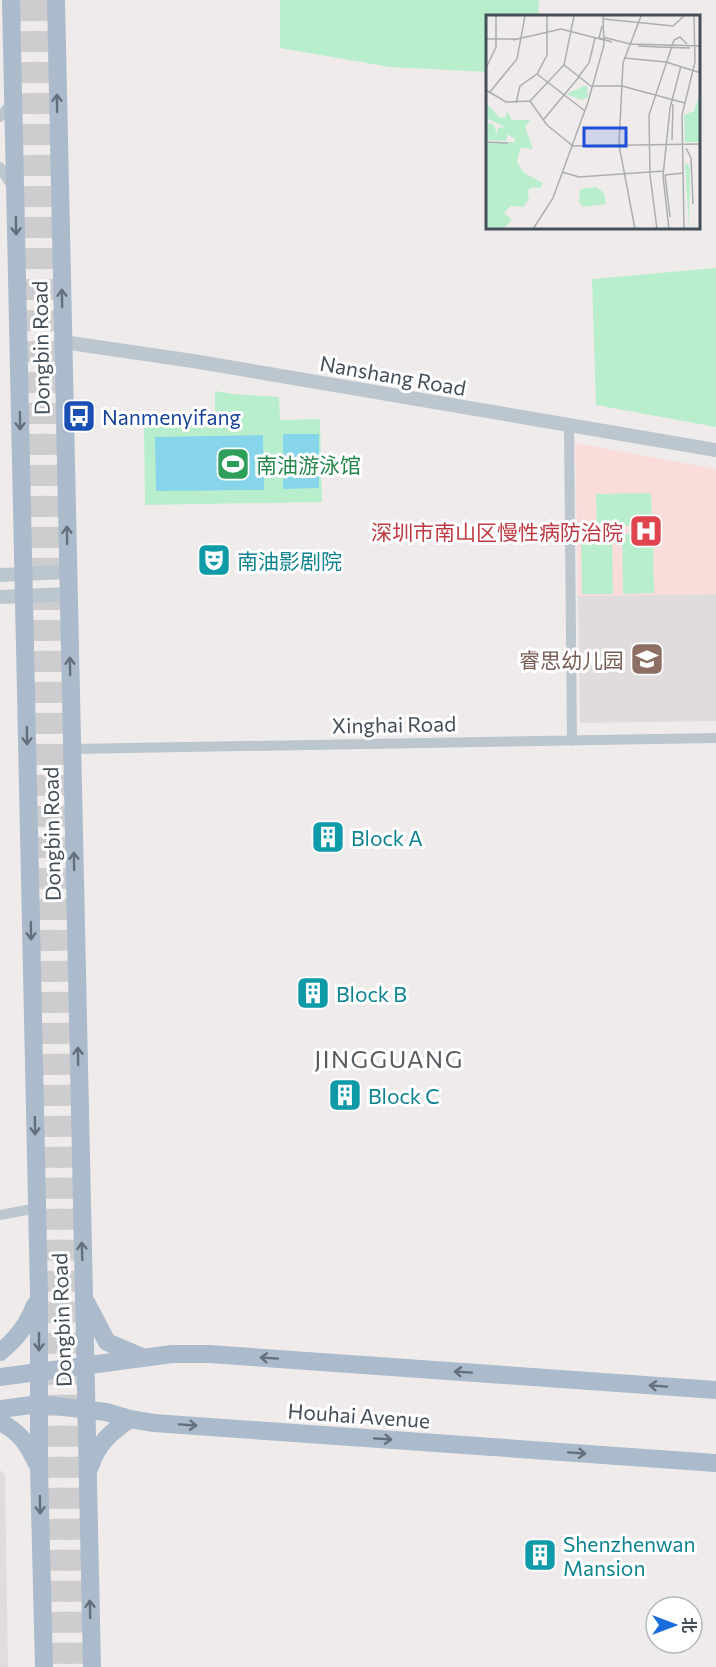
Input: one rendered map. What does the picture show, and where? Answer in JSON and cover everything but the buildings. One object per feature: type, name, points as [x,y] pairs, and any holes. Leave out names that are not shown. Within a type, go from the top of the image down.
[{"type":"main road","name":"Dongbin Road","points":[[11,0],[39,1295],[39,1468],[44,1667]]},
{"type":"main road","name":"Dongbin Road","points":[[56,0],[92,1667]]},
{"type":"main road","points":[[83,1294],[107,1342],[144,1358]]},
{"type":"main road","points":[[0,1352],[28,1323],[39,1295]]},
{"type":"main road","points":[[0,1377],[172,1354],[209,1354],[716,1390]]},
{"type":"main road","name":"Houhai Avenue","points":[[0,1409],[39,1404],[106,1412],[130,1419],[166,1424],[716,1463]]},
{"type":"main road","points":[[88,1477],[94,1456],[103,1440],[130,1419]]},
{"type":"main road","points":[[0,1422],[14,1429],[26,1442],[39,1468]]},
{"type":"street","points":[[0,117],[12,102]]},
{"type":"street","points":[[0,167],[10,181],[15,194]]},
{"type":"street","name":"Nanshang Road","points":[[63,342],[193,361],[569,427],[716,450]]},
{"type":"street","points":[[569,427],[572,741]]},
{"type":"street","points":[[0,575],[68,572]]},
{"type":"street","points":[[0,597],[68,594]]},
{"type":"street","name":"Xinghai Road","points":[[72,748],[716,738]]},
{"type":"street","points":[[0,1215],[37,1208]]},
{"type":"shaded area","name":"深圳市南山区慢性病防治院","points":[[575,443],[716,469],[716,594],[578,596]]},
{"type":"shaded area","name":"睿思幼儿园","points":[[716,594],[716,721],[580,723],[578,596]]},
{"type":"shaded area","points":[[0,1470],[5,1475],[8,1667],[0,1667]]},
{"type":"green space","points":[[280,0],[539,0],[538,15],[486,15],[486,72],[390,67],[280,48]]},
{"type":"green space","points":[[716,268],[716,427],[596,405],[592,279]]},
{"type":"green space","name":"南油游泳馆","points":[[215,391],[279,397],[280,420],[320,419],[322,502],[145,505],[144,425],[226,423],[215,412]]},
{"type":"green space","points":[[651,493],[652,525],[597,526],[596,494]]},
{"type":"green space","points":[[612,533],[613,594],[582,594],[581,534]]},
{"type":"green space","points":[[653,533],[654,593],[623,594],[622,534]]},
{"type":"water","points":[[283,434],[319,434],[319,488],[283,489]]},
{"type":"water","points":[[263,435],[264,490],[156,491],[155,437]]},
{"type":"tunnel","points":[[29,0],[59,1667]]},
{"type":"tunnel","points":[[45,0],[77,1667]]},
{"type":"place","name":"Nanmenyifang","points":[[79,416]]},
{"type":"place","name":"南油游泳馆","points":[[233,464]]},
{"type":"place","name":"深圳市南山区慢性病防治院","points":[[646,531]]},
{"type":"place","name":"南油影剧院","points":[[214,560]]},
{"type":"place","name":"睿思幼儿园","points":[[647,659]]},
{"type":"place","name":"Block A","points":[[328,837]]},
{"type":"place","name":"Block B","points":[[313,993]]},
{"type":"place","name":"Block C","points":[[345,1095]]},
{"type":"place","name":"Shenzhenwan Mansion","points":[[540,1555]]},
{"type":"district","name":"JINGGUANG","points":[[389,1058]]}]
